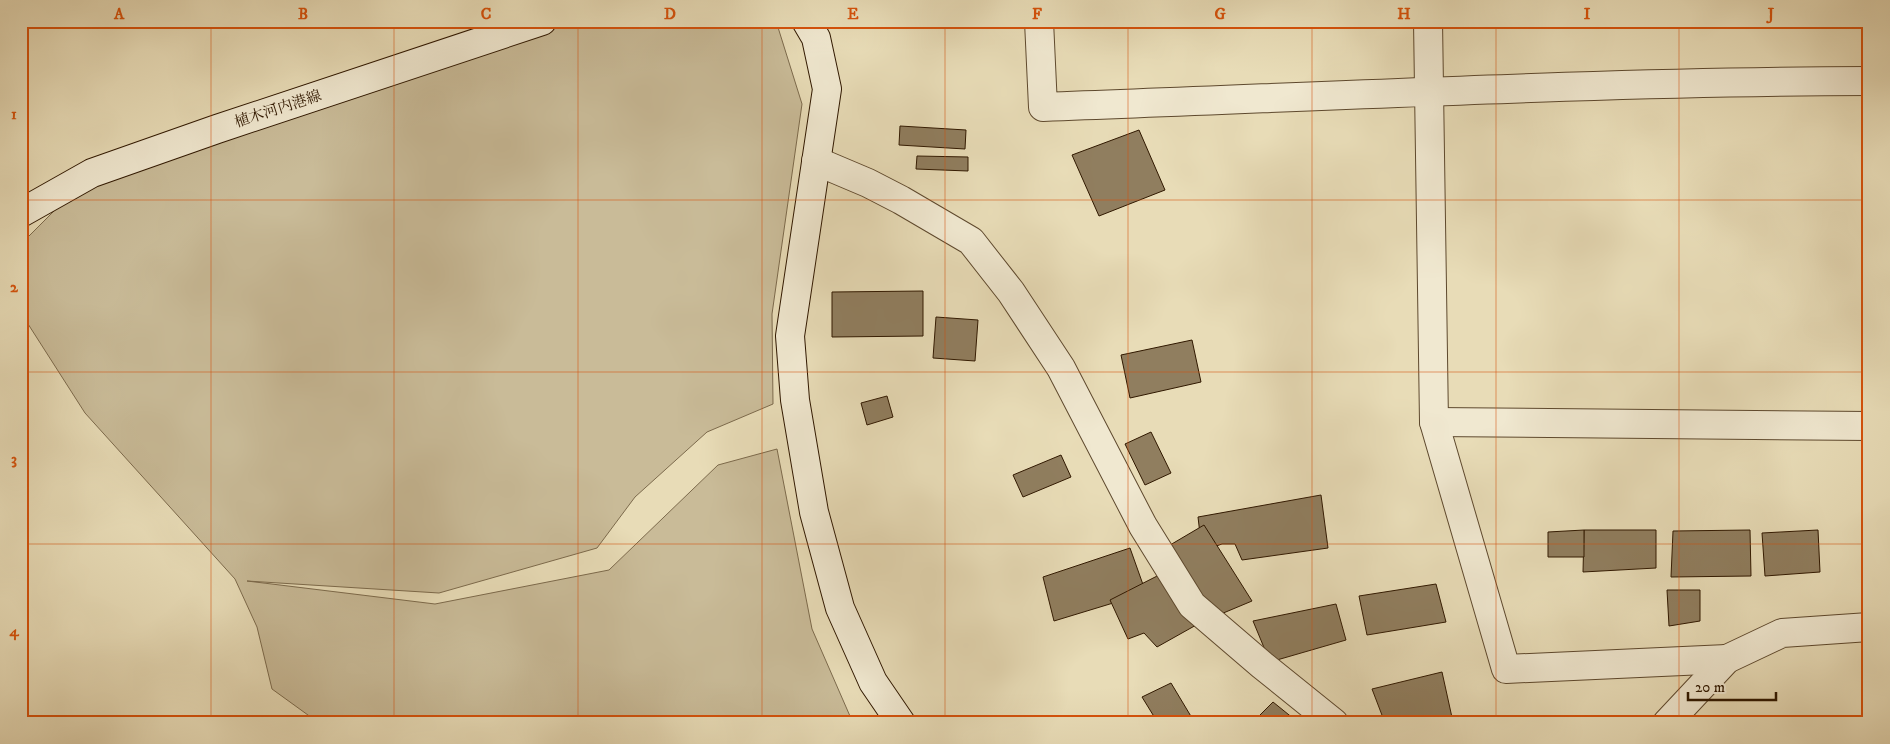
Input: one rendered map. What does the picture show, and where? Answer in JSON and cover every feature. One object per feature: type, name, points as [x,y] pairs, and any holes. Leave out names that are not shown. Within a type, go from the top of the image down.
[{"type":"street","name":"植木河内港線","points":[[21,213],[92,173],[226,126],[542,21]]},
{"type":"street","points":[[806,21],[816,38],[827,89],[790,336],[795,400],[814,512],[840,608],[873,682],[902,723]]},
{"type":"street","points":[[1039,21],[1043,108],[1429,91],[1742,82],[1869,81]]},
{"type":"street","points":[[1428,21],[1434,422],[1506,669],[1727,659]]},
{"type":"street","points":[[816,160],[901,200],[971,241],[1011,292],[1061,368],[1144,526],[1192,605],[1334,723]]},
{"type":"street","points":[[1434,422],[1869,426]]},
{"type":"street","points":[[1667,723],[1727,659],[1782,633],[1869,627]]},
{"type":"shaded area","points":[[516,21],[776,21],[802,104],[772,314],[773,404],[707,432],[635,497],[597,548],[439,593],[247,581],[435,604],[609,570],[718,465],[777,449],[812,629],[853,723],[319,723],[272,689],[257,627],[235,579],[85,413],[21,313],[21,244],[92,173]]},
{"type":"building","points":[[900,126],[966,130],[965,149],[899,145]]},
{"type":"building","points":[[1139,130],[1165,190],[1099,216],[1072,155]]},
{"type":"building","points":[[917,156],[968,157],[968,171],[916,169]]},
{"type":"building","points":[[923,291],[923,336],[832,337],[832,292]]},
{"type":"building","points":[[936,317],[978,320],[975,361],[933,358]]},
{"type":"building","points":[[1192,340],[1201,382],[1130,398],[1121,355]]},
{"type":"building","points":[[887,396],[893,417],[867,425],[861,403]]},
{"type":"building","points":[[1151,432],[1171,473],[1145,485],[1125,444]]},
{"type":"building","points":[[1061,455],[1071,477],[1023,497],[1013,475]]},
{"type":"building","points":[[1321,495],[1328,548],[1242,560],[1235,544],[1222,544],[1202,551],[1198,517]]},
{"type":"building","points":[[1204,525],[1252,601],[1209,619],[1165,548]]},
{"type":"building","points":[[1584,530],[1656,530],[1656,568],[1583,572]]},
{"type":"building","points":[[1584,530],[1584,557],[1548,557],[1548,532]]},
{"type":"building","points":[[1750,530],[1751,576],[1671,577],[1673,531]]},
{"type":"building","points":[[1818,530],[1820,572],[1765,576],[1762,533]]},
{"type":"building","points":[[1130,548],[1146,593],[1054,621],[1043,577]]},
{"type":"building","points":[[1165,572],[1198,624],[1157,647],[1144,633],[1128,639],[1110,600]]},
{"type":"building","points":[[1436,584],[1446,622],[1367,635],[1359,596]]},
{"type":"building","points":[[1667,590],[1700,590],[1700,621],[1669,626]]},
{"type":"building","points":[[1336,604],[1346,640],[1270,662],[1253,621]]},
{"type":"building","points":[[1442,672],[1453,722],[1385,723],[1372,689]]},
{"type":"building","points":[[1171,683],[1195,723],[1158,723],[1142,697]]},
{"type":"building","points":[[1273,702],[1299,723],[1252,723]]}]
